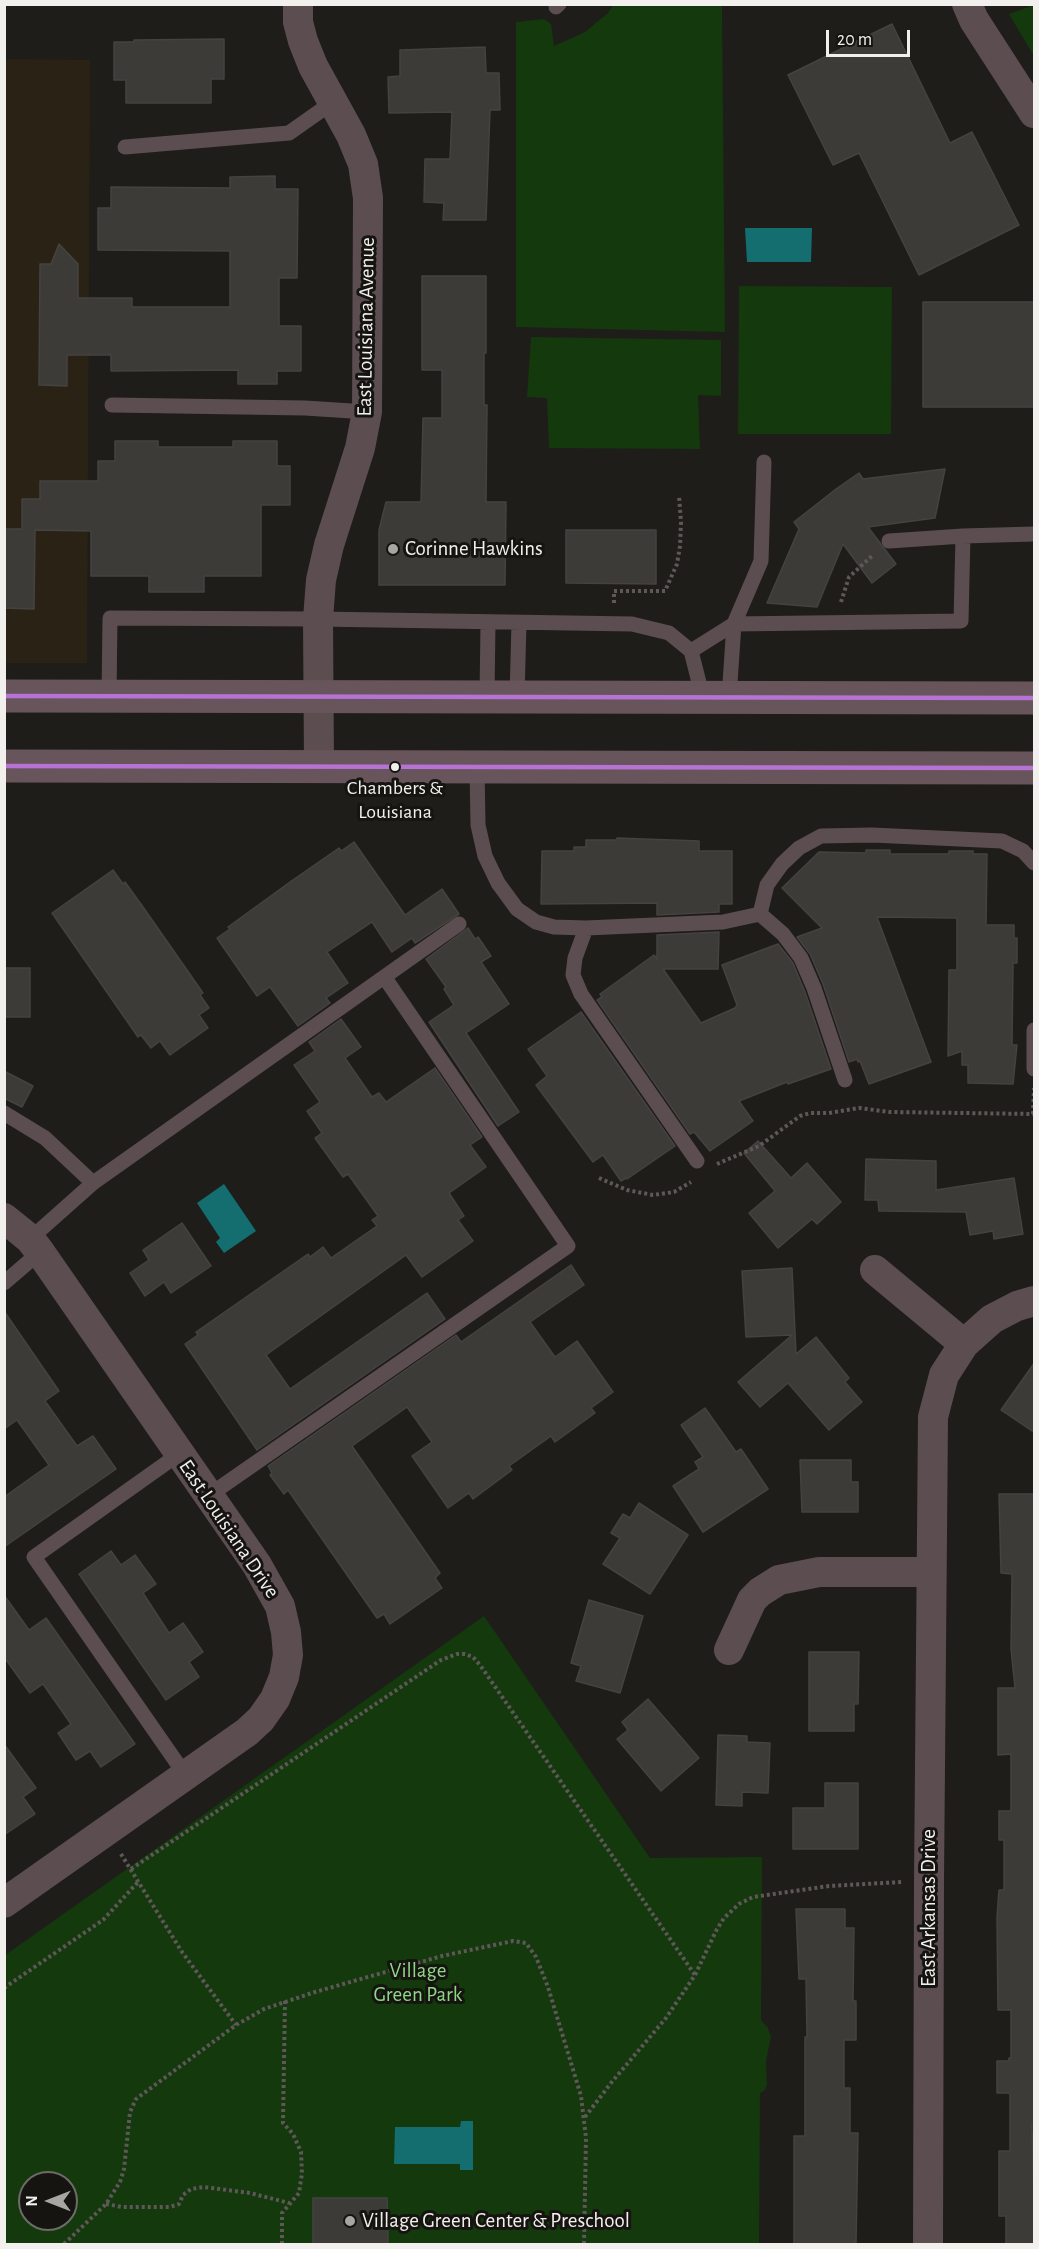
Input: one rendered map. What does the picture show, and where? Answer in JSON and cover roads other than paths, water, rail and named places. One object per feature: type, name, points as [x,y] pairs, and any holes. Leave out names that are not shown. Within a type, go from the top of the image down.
[{"type":"main road","points":[[4,696],[1035,698]]},
{"type":"main road","points":[[4,766],[1035,768]]},
{"type":"street","name":"East Louisiana Avenue","points":[[298,4],[298,22],[303,41],[313,66],[351,135],[363,164],[368,198],[367,412],[360,448],[323,568],[318,619],[319,766]]},
{"type":"street","points":[[967,4],[974,20],[1035,113]]},
{"type":"street","name":"East Louisiana Drive","points":[[4,1218],[35,1245],[257,1565],[275,1597],[285,1624],[288,1656],[280,1690],[261,1719],[234,1742],[186,1776],[6,1899]]},
{"type":"street","points":[[875,1269],[964,1344]]},
{"type":"street","name":"East Arkansas Drive","points":[[928,2244],[930,1572],[932,1435],[935,1406],[944,1375],[964,1344],[992,1319],[1017,1306],[1035,1301]]},
{"type":"street","points":[[729,1650],[752,1600],[779,1580],[819,1572],[930,1572]]},
{"type":"lane","points":[[125,147],[289,133],[333,102]]},
{"type":"lane","points":[[112,405],[305,408],[367,412]]},
{"type":"lane","points":[[716,698],[734,624],[761,561],[764,462]]},
{"type":"lane","points":[[889,541],[1035,534]]},
{"type":"lane","points":[[690,651],[734,624],[961,621],[963,536]]},
{"type":"lane","points":[[109,697],[110,618],[632,624],[669,633],[690,651],[716,698]]},
{"type":"lane","points":[[488,623],[502,697]]},
{"type":"lane","points":[[502,697],[519,623]]},
{"type":"lane","points":[[477,767],[478,825],[485,856],[498,883],[517,909],[536,922],[554,927],[586,928],[723,922],[760,914]]},
{"type":"lane","points":[[760,914],[767,885],[782,864],[799,849],[820,836],[873,835],[1002,841],[1023,851],[1035,863]]},
{"type":"lane","points":[[760,914],[783,934],[801,958],[814,988],[845,1080]]},
{"type":"lane","points":[[4,1282],[93,1183],[459,924]]},
{"type":"lane","points":[[586,928],[575,958],[573,975],[581,994],[702,1169]]},
{"type":"lane","points":[[208,1496],[568,1246],[385,978]]},
{"type":"lane","points":[[1034,1069],[1035,1030]]},
{"type":"lane","points":[[4,1113],[45,1138],[93,1183]]},
{"type":"lane","points":[[179,1454],[34,1557],[186,1776]]},
{"type":"water","points":[[745,228],[812,228],[811,262],[747,262]]},
{"type":"water","points":[[224,1184],[256,1231],[224,1253],[216,1242],[220,1238],[197,1203]]},
{"type":"water","points":[[461,2121],[473,2121],[473,2170],[460,2170],[460,2164],[394,2164],[395,2127],[460,2127]]},
{"type":"place","name":"Corinne Hawkins","points":[[393,549]]},
{"type":"place","name":"Chambers & Louisiana","points":[[395,767]]},
{"type":"place","name":"Village Green Center & Preschool","points":[[350,2221]]},
{"type":"park label","name":"Village Green Park","points":[[418,1983]]}]
